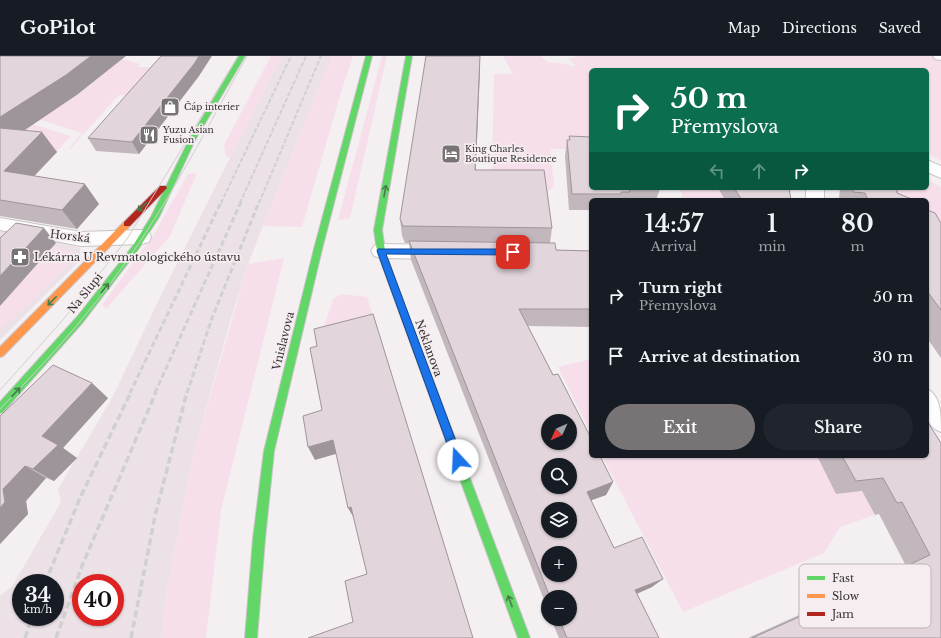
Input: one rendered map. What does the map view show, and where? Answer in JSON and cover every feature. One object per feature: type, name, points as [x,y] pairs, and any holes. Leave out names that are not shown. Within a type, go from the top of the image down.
[{"type":"street","name":"Na Slupi","points":[[0,409],[73,327],[115,275],[142,238],[152,222],[171,180],[242,56]]},
{"type":"street","name":"Vnislavova","points":[[251,638],[269,451],[317,255],[369,56]]},
{"type":"street","name":"Neklanova","points":[[409,56],[378,230],[381,251],[524,638]]},
{"type":"street","points":[[929,166],[941,173]]},
{"type":"street","name":"Na Slupi","points":[[0,353],[78,275],[110,239],[171,180]]},
{"type":"street","name":"Horská","points":[[0,224],[70,238],[142,238]]},
{"type":"street","points":[[381,251],[458,252]]},
{"type":"street","points":[[929,402],[941,421]]},
{"type":"shaded area","points":[[111,56],[140,64],[138,67],[157,67],[142,97],[119,95],[70,149],[68,149],[82,133],[0,107],[0,101],[59,107],[109,69]]},
{"type":"shaded area","points":[[271,56],[281,56],[231,157],[226,157],[224,145]]},
{"type":"shaded area","points":[[281,56],[332,56],[248,264],[229,325],[193,456],[166,595],[161,638],[0,638],[0,596],[12,586],[12,626],[64,626],[64,574],[19,574],[61,502],[58,489],[111,400],[165,287]]},
{"type":"shaded area","points":[[332,56],[353,56],[341,92],[302,227],[263,226]]},
{"type":"shaded area","points":[[382,56],[387,56],[350,218],[338,220]]},
{"type":"shaded area","points":[[503,56],[541,56],[547,62],[567,64],[572,67],[575,65],[568,59],[580,56],[941,56],[941,161],[929,154],[929,68],[589,68],[589,149],[550,149],[554,186],[548,192],[552,230],[548,230],[541,175],[492,175],[494,74],[513,74]]},
{"type":"shaded area","points":[[25,122],[71,136],[39,171],[0,162]]},
{"type":"shaded area","points":[[197,173],[170,236],[106,309],[102,305],[154,234],[188,174]]},
{"type":"shaded area","points":[[929,180],[941,187],[941,252],[929,230],[929,198],[880,198],[880,190],[929,190]]},
{"type":"shaded area","points":[[680,190],[719,190],[724,198],[682,198]]},
{"type":"shaded area","points":[[0,230],[56,239],[80,248],[80,260],[0,340]]},
{"type":"shaded area","points":[[53,246],[64,249],[72,255],[65,269],[0,330],[0,306]]},
{"type":"shaded area","points":[[284,258],[221,510],[206,638],[161,638],[166,595],[193,456],[248,264]]},
{"type":"shaded area","points":[[342,294],[367,297],[377,329],[318,345],[333,299]]},
{"type":"shaded area","points":[[589,359],[589,430],[558,367]]},
{"type":"shaded area","points":[[603,458],[818,458],[836,494],[862,491],[875,515],[840,527],[824,553],[683,612]]},
{"type":"building","points":[[0,56],[91,56],[66,75],[0,117]]},
{"type":"building","points":[[161,56],[199,56],[132,142],[88,138]]},
{"type":"building","points":[[426,56],[480,56],[475,170],[544,170],[552,228],[403,226],[400,219]]},
{"type":"building","points":[[0,128],[42,132],[4,171],[85,184],[62,210],[0,200]]},
{"type":"building","points":[[569,136],[589,137],[589,190],[630,190],[630,192],[621,192],[621,194],[572,194],[567,140],[570,140]]},
{"type":"building","points":[[735,190],[789,190],[791,198],[741,198]]},
{"type":"building","points":[[853,190],[897,190],[897,193],[909,198],[867,198],[865,193],[853,192]]},
{"type":"building","points":[[929,211],[935,213],[941,223],[941,310],[929,294]]},
{"type":"building","points":[[16,223],[44,228],[0,276],[0,238]]},
{"type":"building","points":[[409,241],[555,243],[556,250],[589,251],[589,309],[519,309],[553,375],[558,374],[589,434],[589,458],[601,458],[613,482],[587,492],[614,548],[642,537],[663,579],[635,590],[659,638],[567,638],[562,626],[577,626],[577,590],[547,590],[544,582],[577,582],[577,546],[541,546],[541,574]]},
{"type":"building","points":[[373,314],[473,638],[308,638],[353,622],[345,581],[367,574],[351,507],[348,508],[333,440],[308,447],[303,416],[322,410],[310,348],[317,346],[314,329]]},
{"type":"building","points":[[53,365],[92,383],[42,436],[58,445],[33,469],[25,466],[3,489],[5,502],[0,508],[0,416]]},
{"type":"building","points":[[929,424],[941,443],[941,638],[752,638],[799,617],[799,628],[931,628],[931,564],[911,564],[930,555],[902,502],[897,503],[883,478],[856,481],[843,458],[929,458]]},
{"type":"tram line","points":[[0,390],[62,321],[127,239],[238,56]]},
{"type":"tram line","points":[[0,409],[39,369],[76,327],[111,283],[143,237],[170,193],[247,56]]},
{"type":"railway","points":[[221,203],[291,56]]},
{"type":"railway","points":[[240,203],[306,56]]},
{"type":"railway","points":[[259,203],[321,56]]},
{"type":"railway","points":[[130,393],[221,202]]},
{"type":"railway","points":[[155,393],[241,202]]},
{"type":"railway","points":[[187,393],[212,318],[259,202]]},
{"type":"railway","points":[[49,574],[80,498],[131,392]]},
{"type":"railway","points":[[56,638],[82,566],[156,392]]},
{"type":"railway","points":[[131,638],[155,516],[187,392]]},
{"type":"railway","points":[[25,638],[29,626]]},
{"type":"traffic: fast","points":[[0,409],[80,320],[135,249],[162,204],[177,169],[192,140],[242,56]]},
{"type":"traffic: fast","points":[[251,638],[259,539],[269,451],[318,249],[369,56]]},
{"type":"traffic: fast","points":[[402,309],[381,251],[378,230],[409,56]]},
{"type":"traffic: fast","points":[[451,441],[524,638]]},
{"type":"traffic: slow","points":[[0,353],[127,224]]},
{"type":"traffic: jam","points":[[127,224],[163,188]]},
{"type":"traffic: jam","points":[[402,309],[451,441]]},
{"type":"place","name":"Čáp interier","points":[[170,107]]},
{"type":"place","name":"Yuzu Asian Fusion","points":[[149,135]]},
{"type":"place","name":"King Charles Boutique Residence","points":[[451,154]]},
{"type":"place","name":"Lékárna U Revmatologického ústavu","points":[[20,257]]},
{"type":"route","points":[[458,460],[381,251],[513,252]]}]
